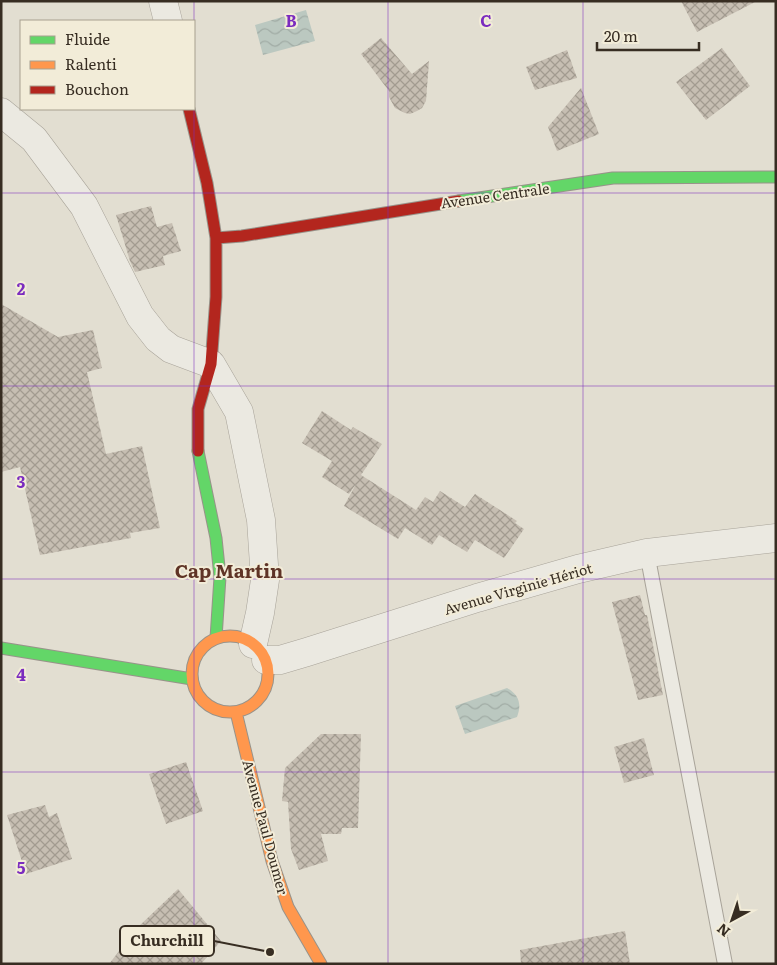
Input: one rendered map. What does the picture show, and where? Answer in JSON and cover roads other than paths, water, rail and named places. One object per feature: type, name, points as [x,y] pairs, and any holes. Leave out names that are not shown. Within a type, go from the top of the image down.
[{"type":"street","points":[[164,1],[168,20]]},
{"type":"street","points":[[189,110],[207,183],[216,238],[216,297],[211,364],[198,409],[197,446],[216,538],[220,577],[216,638]]},
{"type":"street","points":[[1,112],[34,140],[84,206],[140,316],[158,339],[171,349],[211,364],[239,412],[261,520],[264,580],[260,613],[259,652]]},
{"type":"street","name":"Avenue Centrale","points":[[216,238],[242,236],[430,205],[612,178],[776,177]]},
{"type":"street","name":"Avenue Virginie Hériot","points":[[259,652],[280,660],[578,569],[648,553],[776,538]]},
{"type":"street","points":[[228,636],[241,638],[259,652],[268,670],[267,682],[263,693],[256,702],[236,712],[224,712],[212,708],[202,701],[195,691],[192,667],[197,655],[205,645],[216,638],[228,636]]},
{"type":"street","points":[[1,648],[192,679]]},
{"type":"street","name":"Avenue Paul Doumer","points":[[236,712],[272,860],[288,907],[322,964]]},
{"type":"lane","points":[[648,553],[725,964]]},
{"type":"water","points":[[306,10],[315,41],[263,55],[255,25]]},
{"type":"water","points":[[507,688],[517,697],[519,708],[517,717],[465,734],[455,706]]},
{"type":"place","name":"Churchill","points":[[270,952]]},
{"type":"district","name":"Cap Martin","points":[[229,570]]}]
